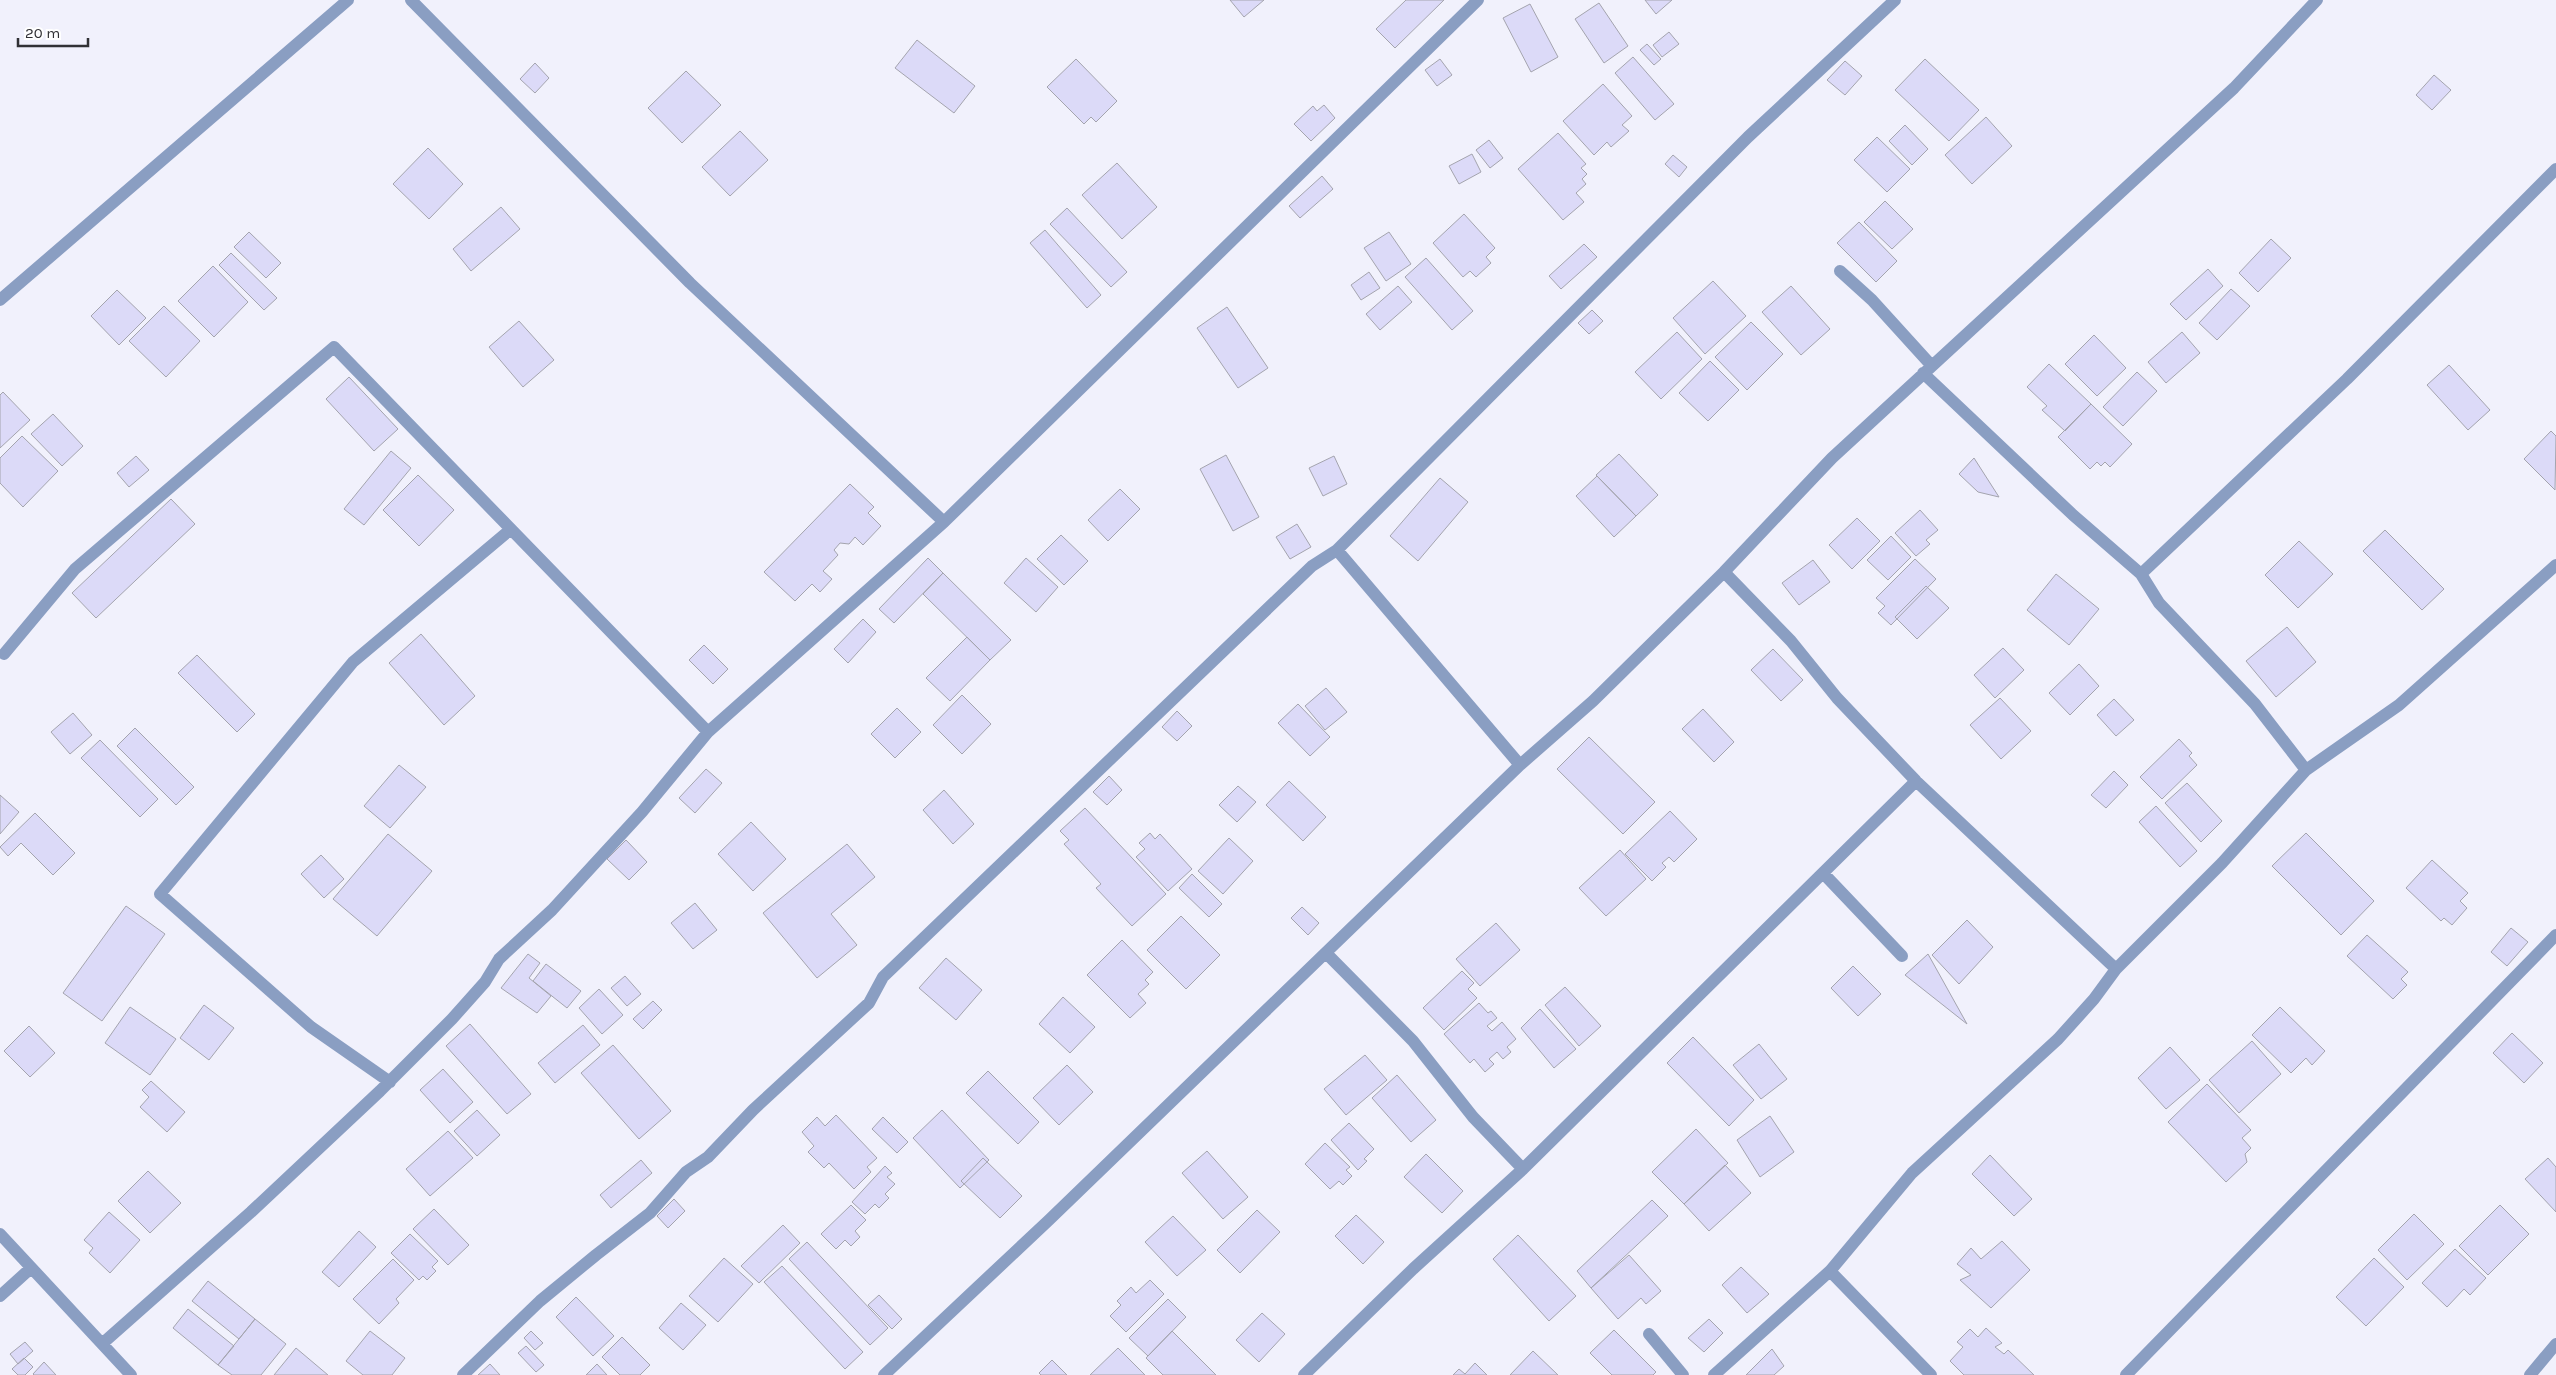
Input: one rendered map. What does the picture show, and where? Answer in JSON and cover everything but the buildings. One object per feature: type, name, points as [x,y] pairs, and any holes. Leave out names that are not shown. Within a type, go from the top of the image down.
[{"type":"street","points":[[0,300],[348,0]]},
{"type":"street","points":[[411,0],[690,283],[944,522]]},
{"type":"street","points":[[103,1343],[250,1212],[390,1082],[452,1019],[485,982],[499,958],[552,910],[642,812],[708,732],[944,522],[1478,0]]},
{"type":"street","points":[[463,1375],[540,1302],[650,1213],[686,1172],[708,1157],[753,1110],[869,1003],[883,977],[1312,566],[1337,550],[1748,137],[1895,0]]},
{"type":"street","points":[[884,1375],[1520,765],[1593,701],[1724,572],[1832,458],[2234,88],[2317,0]]},
{"type":"street","points":[[2141,574],[2347,379],[2556,169]]},
{"type":"street","points":[[1840,271],[1872,300],[1927,369],[2073,515],[2141,574],[2159,603],[2255,704],[2306,770]]},
{"type":"street","points":[[4,654],[75,569],[334,347],[708,732]]},
{"type":"street","points":[[390,1082],[311,1027],[160,894],[353,662],[511,529]]},
{"type":"street","points":[[1337,550],[1520,765]]},
{"type":"street","points":[[1714,1375],[1830,1271],[1912,1173],[2058,1039],[2094,999],[2116,969],[2222,863],[2306,770],[2399,705],[2556,564]]},
{"type":"street","points":[[1724,572],[1791,641],[1837,698],[1916,781],[2116,969]]},
{"type":"street","points":[[1304,1375],[1413,1269],[1523,1169],[1916,781]]},
{"type":"street","points":[[1823,873],[1902,956]]},
{"type":"street","points":[[2126,1375],[2556,935]]},
{"type":"street","points":[[1326,953],[1413,1041],[1473,1116],[1523,1169]]},
{"type":"street","points":[[0,1234],[131,1375]]},
{"type":"street","points":[[0,1296],[31,1268]]},
{"type":"street","points":[[1830,1271],[1931,1375]]},
{"type":"street","points":[[1649,1334],[1683,1375]]},
{"type":"street","points":[[2530,1375],[2556,1344]]}]
